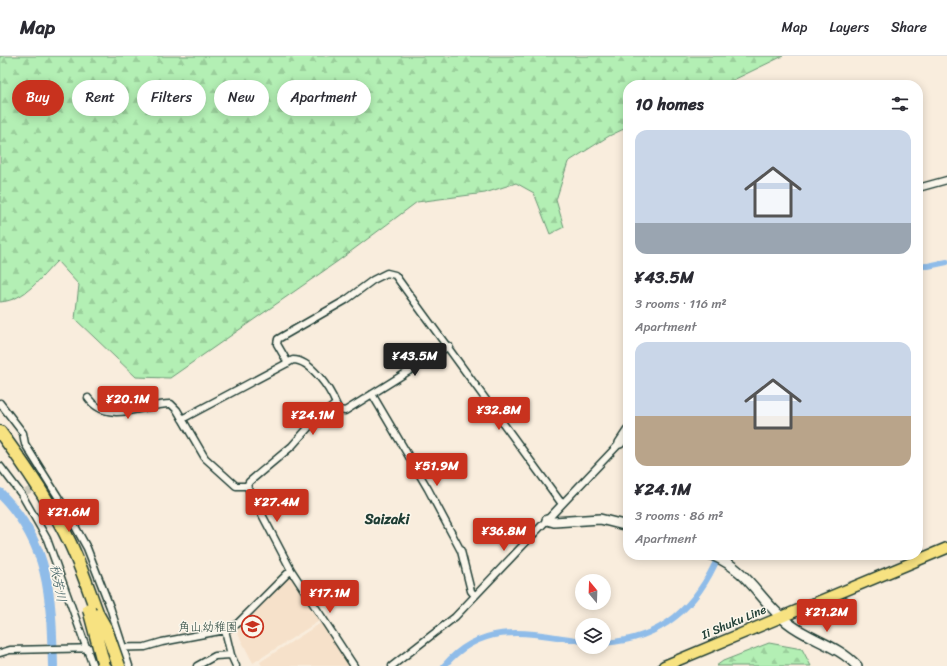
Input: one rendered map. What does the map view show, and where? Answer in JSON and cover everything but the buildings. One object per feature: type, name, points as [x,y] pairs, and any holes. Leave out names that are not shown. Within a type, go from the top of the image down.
[{"type":"highway","points":[[0,432],[44,496],[70,544],[71,557],[94,610],[113,666]]},
{"type":"highway","points":[[94,610],[104,666]]},
{"type":"highway","points":[[94,610],[106,629],[119,666]]},
{"type":"main road","name":"Ii Shuku Line","points":[[923,558],[947,548]]},
{"type":"main road","name":"Ii Shuku Line","points":[[664,666],[918,560]]},
{"type":"street","points":[[923,187],[947,180]]},
{"type":"street","points":[[288,363],[277,344],[278,339],[346,300],[366,283],[391,273],[401,282],[449,346],[562,504]]},
{"type":"street","points":[[182,419],[288,363],[299,360],[307,365],[330,391],[339,410],[345,411],[449,346]]},
{"type":"street","points":[[372,394],[428,489],[461,551],[471,591],[474,596]]},
{"type":"street","points":[[88,398],[96,407],[110,411],[134,411],[171,404],[182,419],[205,458],[236,486],[247,486]]},
{"type":"street","points":[[0,403],[23,433],[25,444],[45,480],[87,548],[110,607],[129,666]]},
{"type":"street","points":[[247,486],[249,482],[292,446],[316,419],[336,404]]},
{"type":"street","points":[[392,666],[445,626],[623,438]]},
{"type":"street","points":[[0,466],[24,494],[47,539],[93,666]]},
{"type":"street","points":[[247,486],[291,570],[354,666]]},
{"type":"street","points":[[546,520],[554,522],[600,518],[623,525]]},
{"type":"street","points":[[722,560],[737,568],[781,616],[801,632],[836,649],[857,666]]},
{"type":"street","points":[[0,652],[10,650],[87,649],[123,646],[144,647],[225,630],[237,624],[291,570]]},
{"type":"street","points":[[83,636],[115,625]]},
{"type":"street","points":[[225,630],[231,655],[236,666]]},
{"type":"street","points":[[197,666],[215,656],[231,655]]},
{"type":"shaded area","points":[[291,575],[319,621],[253,663],[235,628]]},
{"type":"shaded area","points":[[324,621],[351,666],[262,666],[260,662]]},
{"type":"green space","points":[[0,56],[783,56],[733,80],[623,80],[623,129],[609,136],[568,162],[556,200],[564,227],[550,234],[534,193],[516,183],[485,193],[417,202],[338,261],[170,378],[136,377],[75,319],[79,285],[57,261],[25,293],[0,302]]},
{"type":"green space","points":[[769,643],[802,649],[811,666],[716,666],[723,661]]},
{"type":"waterway","points":[[923,266],[947,262]]},
{"type":"waterway","name":"秋芳川","points":[[0,493],[17,513],[30,533],[39,553],[49,595],[53,666]]},
{"type":"waterway","points":[[611,642],[643,635],[660,627],[675,617],[688,605],[700,590],[717,560]]},
{"type":"waterway","points":[[444,666],[459,651],[475,642],[491,636],[508,633],[526,633],[575,640]]},
{"type":"tunnel","points":[[26,492],[43,482]]},
{"type":"place","name":"角山幼稚園","points":[[253,627]]},
{"type":"district","name":"Saizaki","points":[[387,519]]}]
